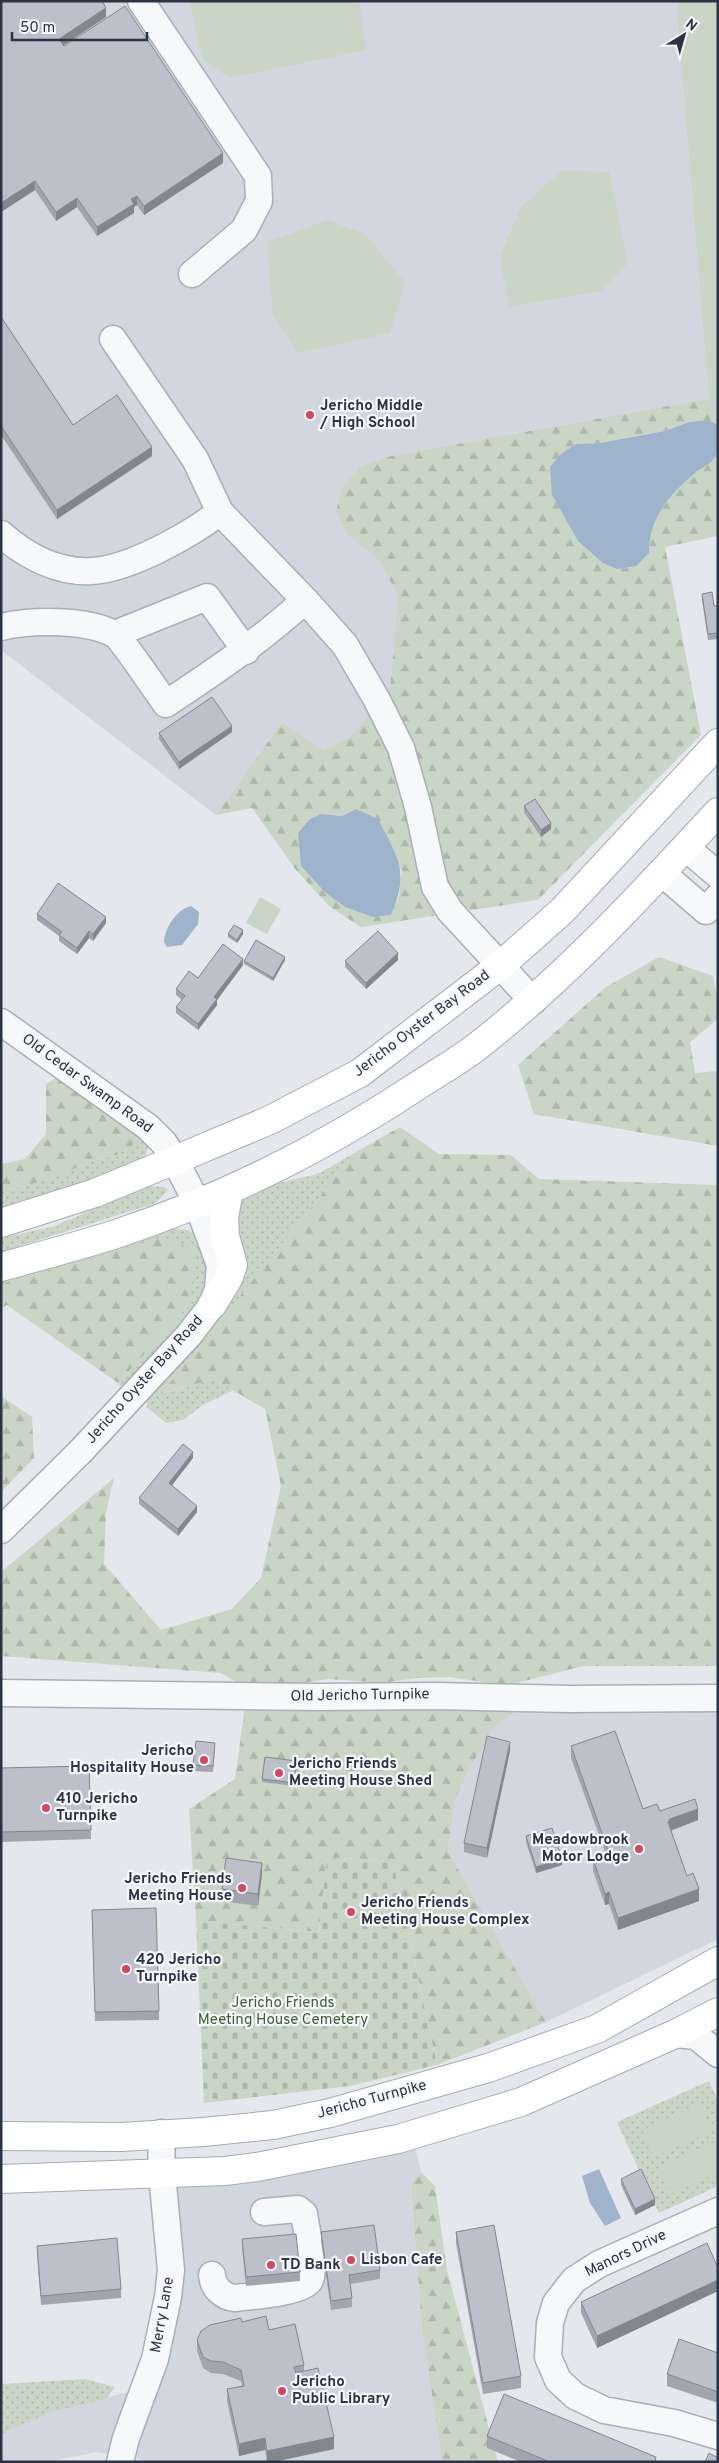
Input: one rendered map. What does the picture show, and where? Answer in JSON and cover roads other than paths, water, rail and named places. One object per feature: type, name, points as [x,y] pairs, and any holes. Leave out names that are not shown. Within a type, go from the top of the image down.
[{"type":"main road","name":"Jericho Oyster Bay Road","points":[[1,1223],[96,1193],[175,1160],[270,1120],[360,1073],[501,965],[562,911],[714,756]]},
{"type":"main road","points":[[1,1267],[110,1236],[197,1203],[228,1190],[362,1122],[477,1047],[533,1001],[582,956],[718,812]]},
{"type":"main road","points":[[212,1305],[228,1278],[233,1265],[225,1236],[224,1218],[228,1190]]},
{"type":"main road","name":"Jericho Turnpike","points":[[1,2136],[121,2137],[203,2132],[273,2125],[330,2113],[488,2068],[597,2028],[718,1961]]},
{"type":"main road","points":[[8,2181],[162,2174],[258,2166],[398,2139],[521,2102],[675,2034],[718,2012]]},
{"type":"street","points":[[141,1],[258,176],[259,201],[244,230],[192,274]]},
{"type":"street","points":[[114,339],[195,458],[220,512],[305,600],[345,645],[377,700],[401,748],[418,807],[436,887],[450,911],[533,1001]]},
{"type":"street","points":[[1,534],[18,549],[53,566],[92,571],[132,561],[181,538],[220,512]]},
{"type":"street","points":[[1,627],[19,623],[76,623],[115,634],[207,597],[246,651]]},
{"type":"street","points":[[115,634],[166,704],[246,651],[305,600]]},
{"type":"street","points":[[685,847],[718,875]]},
{"type":"street","points":[[662,873],[706,911],[718,898]]},
{"type":"street","name":"Old Cedar Swamp Road","points":[[1,1022],[148,1127],[164,1142],[197,1203]]},
{"type":"street","name":"Jericho Oyster Bay Road","points":[[1,1530],[80,1452],[189,1335],[212,1305],[218,1289],[220,1265],[197,1203]]},
{"type":"street","name":"Old Jericho Turnpike","points":[[1,1693],[317,1698],[436,1696],[569,1699],[718,1698]]},
{"type":"street","points":[[675,2034],[696,2036],[718,2054]]},
{"type":"street","name":"Merry Lane","points":[[120,2462],[126,2438],[155,2359],[167,2305],[171,2270],[162,2174],[162,2133]]},
{"type":"street","points":[[212,2275],[213,2283],[227,2298],[300,2289],[309,2281],[312,2270],[304,2214],[298,2208],[264,2212]]},
{"type":"street","name":"Manors Drive","points":[[718,2212],[600,2264],[574,2280],[556,2303],[550,2323],[548,2356],[558,2380],[575,2396],[604,2410],[674,2423],[718,2436]]},
{"type":"water","points":[[708,420],[718,425],[716,456],[686,481],[662,508],[653,529],[649,553],[636,566],[617,569],[603,563],[578,541],[552,495],[550,467],[561,454],[576,444],[600,443],[665,431],[689,422]]},
{"type":"water","points":[[356,809],[378,819],[396,855],[401,876],[397,900],[391,915],[373,917],[345,907],[325,892],[301,866],[298,833],[310,819],[321,814],[342,816]]},
{"type":"water","points":[[191,906],[199,912],[198,924],[182,945],[167,947],[164,942],[172,920],[181,911]]},
{"type":"water","points":[[599,2169],[621,2218],[605,2226],[590,2203],[582,2176]]},
{"type":"place","name":"Jericho Middle / High School","points":[[310,415]]},
{"type":"place","name":"Jericho Hospitality House","points":[[204,1760]]},
{"type":"place","name":"Jericho Friends Meeting House Shed","points":[[279,1773]]},
{"type":"place","name":"410 Jericho Turnpike","points":[[46,1808]]},
{"type":"place","name":"Meadowbrook Motor Lodge","points":[[639,1849]]},
{"type":"place","name":"Jericho Friends Meeting House","points":[[242,1888]]},
{"type":"place","name":"Jericho Friends Meeting House Complex","points":[[351,1912]]},
{"type":"place","name":"420 Jericho Turnpike","points":[[126,1969]]},
{"type":"place","name":"Lisbon Cafe","points":[[351,2260]]},
{"type":"place","name":"TD Bank","points":[[271,2265]]},
{"type":"place","name":"Jericho Public Library","points":[[282,2391]]},
{"type":"park label","name":"Jericho Friends Meeting House Cemetery","points":[[283,2012]]}]
